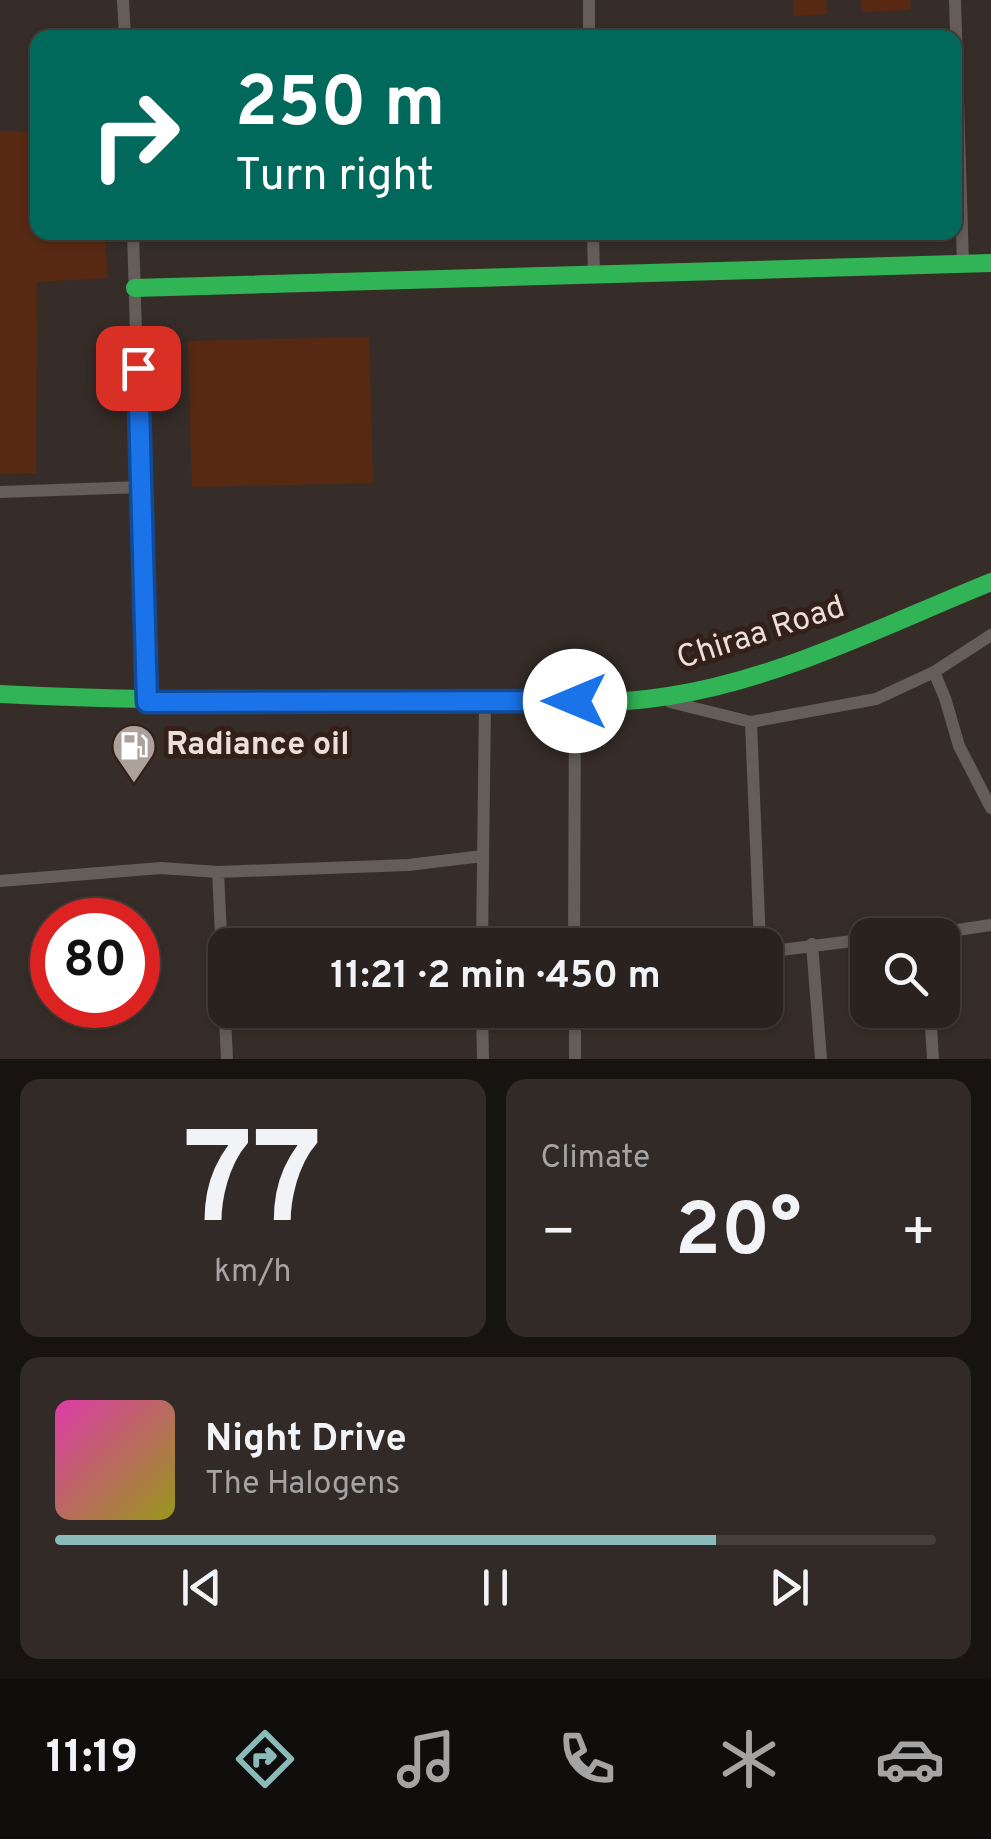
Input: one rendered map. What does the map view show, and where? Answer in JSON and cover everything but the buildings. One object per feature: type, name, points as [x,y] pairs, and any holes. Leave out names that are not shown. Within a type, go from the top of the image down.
[{"type":"main road","points":[[135,288],[991,263]]},
{"type":"main road","name":"Chiraa Road","points":[[0,694],[147,702],[654,698],[738,677],[867,632],[991,582]]},
{"type":"street","points":[[123,0],[124,30]]},
{"type":"street","points":[[589,0],[589,30]]},
{"type":"street","points":[[955,0],[956,30]]},
{"type":"street","points":[[133,240],[147,702]]},
{"type":"street","points":[[593,240],[594,276]]},
{"type":"street","points":[[961,240],[962,264]]},
{"type":"street","points":[[0,492],[141,487]]},
{"type":"street","points":[[654,698],[751,722],[876,699],[934,672],[991,635]]},
{"type":"street","points":[[934,672],[946,698],[959,746],[991,808]]},
{"type":"street","points":[[574,928],[575,701]]},
{"type":"street","points":[[482,928],[485,702]]},
{"type":"street","points":[[751,722],[759,928]]},
{"type":"street","points":[[0,881],[161,868],[218,872],[408,865],[483,856]]},
{"type":"street","points":[[218,872],[226,1059]]},
{"type":"street","points":[[960,930],[991,925]]},
{"type":"street","points":[[783,949],[850,941]]},
{"type":"street","points":[[812,944],[821,1059]]},
{"type":"street","points":[[482,1028],[483,1059]]},
{"type":"street","points":[[574,1028],[575,1059]]},
{"type":"street","points":[[931,1028],[933,1059]]},
{"type":"shaded area","points":[[793,0],[826,0],[827,14],[794,16]]},
{"type":"shaded area","points":[[861,0],[910,0],[911,10],[861,12]]},
{"type":"shaded area","points":[[934,28],[934,30],[868,30]]},
{"type":"shaded area","points":[[0,131],[30,132],[30,240],[105,240],[108,278],[37,282],[36,473],[0,474]]},
{"type":"shaded area","points":[[369,337],[373,483],[192,487],[188,341]]},
{"type":"traffic: fast","points":[[135,288],[991,263]]},
{"type":"traffic: fast","points":[[0,694],[544,704],[638,700],[710,688],[792,664],[991,582]]},
{"type":"place","name":"Radiance oil","points":[[134,784]]},
{"type":"route","points":[[138,368],[147,702],[575,701]]}]
